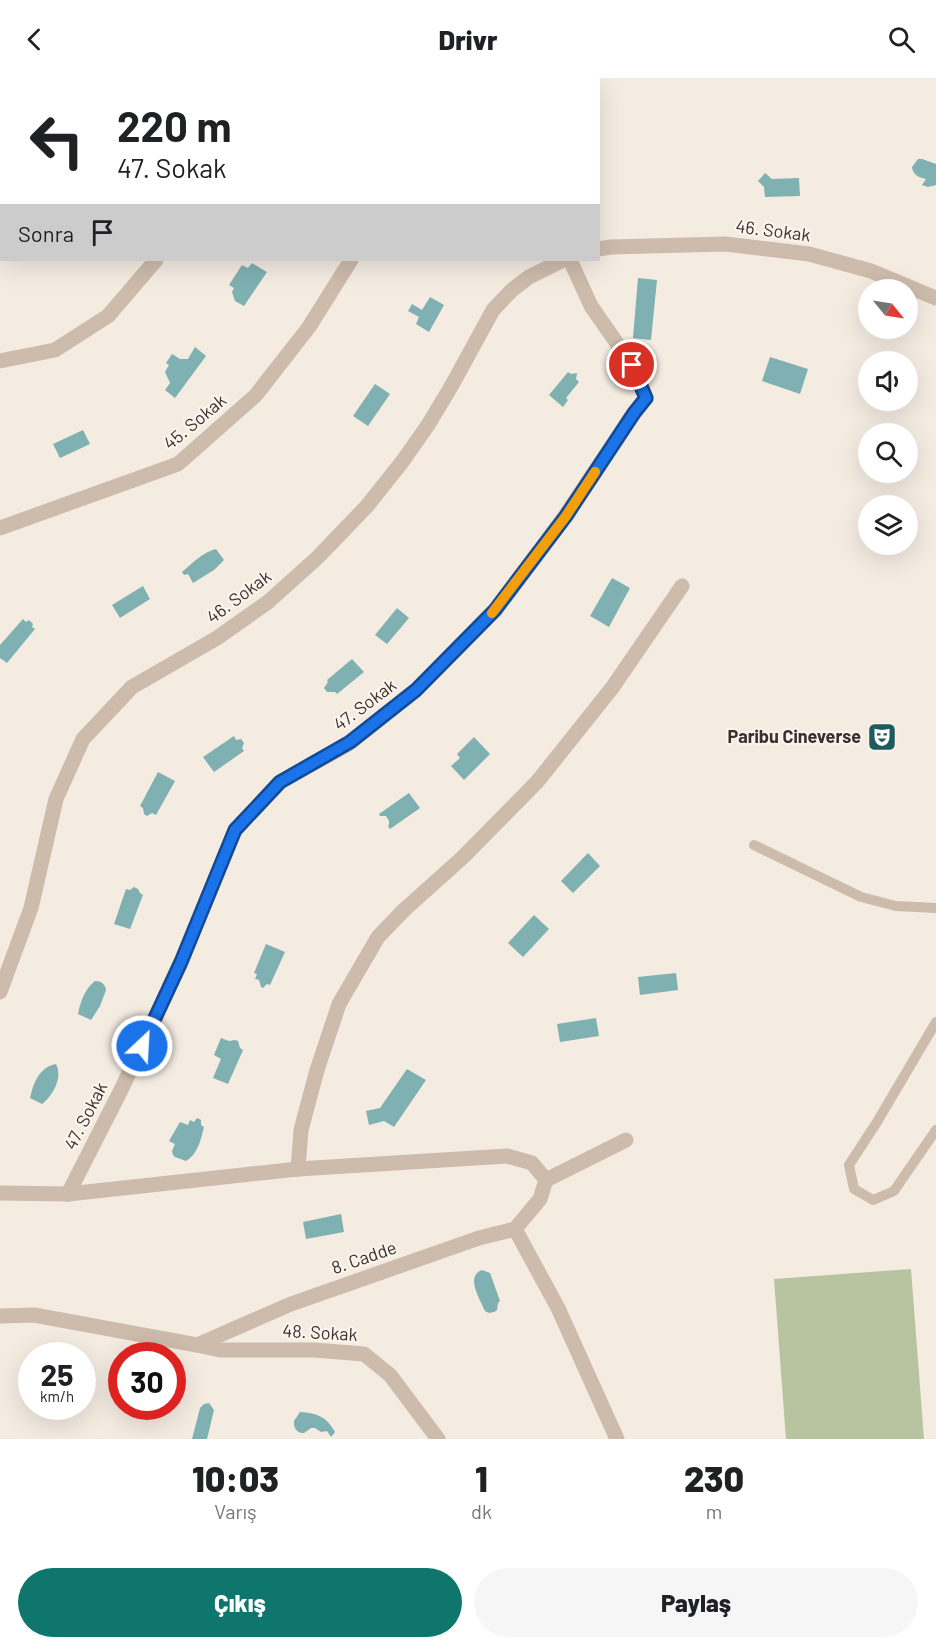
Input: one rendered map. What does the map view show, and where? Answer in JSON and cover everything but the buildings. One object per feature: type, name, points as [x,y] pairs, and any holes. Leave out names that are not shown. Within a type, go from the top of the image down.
[{"type":"street","name":"46. Sokak","points":[[600,249],[725,244],[809,254],[871,271],[936,298]]},
{"type":"street","points":[[0,361],[55,350],[108,316],[155,261]]},
{"type":"street","name":"45. Sokak","points":[[0,528],[178,464],[256,395],[309,327],[350,261]]},
{"type":"street","name":"46. Sokak","points":[[0,992],[31,908],[56,800],[83,739],[132,687],[217,638],[268,602],[317,558],[367,506],[402,462],[452,385],[493,310],[512,290],[529,277],[560,261]]},
{"type":"street","name":"47. Sokak","points":[[68,1194],[122,1088],[181,962],[235,830],[280,782],[350,742],[416,690],[495,610],[566,516],[646,398],[632,365],[591,306],[570,261]]},
{"type":"street","points":[[298,1169],[301,1130],[317,1070],[339,1004],[378,937],[404,910],[462,858],[537,782],[612,688],[682,586]]},
{"type":"street","points":[[617,1439],[558,1308],[515,1229],[540,1198],[546,1180],[626,1140]]},
{"type":"street","points":[[0,1193],[68,1194],[298,1169],[507,1156],[532,1163],[546,1180]]},
{"type":"street","name":"8. Cadde","points":[[197,1345],[291,1304],[479,1238],[515,1229]]},
{"type":"street","points":[[0,1316],[34,1315],[197,1345]]},
{"type":"street","name":"48. Sokak","points":[[197,1345],[220,1350],[314,1350],[364,1354],[390,1376],[438,1439]]},
{"type":"lane","points":[[754,844],[861,897],[896,906],[936,908]]},
{"type":"lane","points":[[936,1022],[849,1165],[854,1189],[873,1200],[894,1191],[936,1130]]},
{"type":"green space","points":[[911,1269],[924,1439],[786,1439],[774,1279]]},
{"type":"water","points":[[918,159],[936,164],[936,185],[928,187],[922,185],[926,179],[913,172],[912,167]]},
{"type":"water","points":[[765,173],[772,179],[799,178],[800,196],[765,197],[764,187],[758,181]]},
{"type":"water","points":[[252,263],[267,272],[244,306],[235,301],[232,292],[234,288],[229,285],[242,265],[248,268]]},
{"type":"water","points":[[638,278],[657,280],[651,340],[633,338]]},
{"type":"water","points":[[430,297],[444,305],[429,332],[416,324],[419,317],[408,311],[412,304],[422,310]]},
{"type":"water","points":[[195,347],[206,356],[175,398],[165,390],[170,383],[165,372],[169,365],[166,363],[172,354],[180,359],[188,359]]},
{"type":"water","points":[[770,357],[808,369],[800,394],[762,381]]},
{"type":"water","points":[[568,372],[577,373],[576,379],[579,382],[566,398],[568,400],[563,407],[549,395]]},
{"type":"water","points":[[375,384],[390,394],[368,426],[353,416]]},
{"type":"water","points":[[83,430],[90,444],[60,458],[53,444]]},
{"type":"water","points":[[216,549],[224,560],[214,570],[193,583],[188,574],[184,575],[182,572],[198,559]]},
{"type":"water","points":[[612,578],[630,588],[609,627],[590,616]]},
{"type":"water","points":[[143,586],[150,599],[120,618],[112,605]]},
{"type":"water","points":[[397,608],[409,618],[387,644],[375,635]]},
{"type":"water","points":[[23,619],[26,622],[29,620],[35,629],[7,663],[0,658],[0,645]]},
{"type":"water","points":[[352,659],[364,672],[337,694],[327,692],[324,688],[327,680]]},
{"type":"water","points":[[234,736],[236,740],[241,739],[244,743],[242,748],[244,751],[214,772],[203,757]]},
{"type":"water","points":[[474,737],[490,754],[464,780],[451,766],[460,758],[457,754]]},
{"type":"water","points":[[158,772],[175,781],[156,815],[152,813],[147,816],[140,806]]},
{"type":"water","points":[[409,793],[420,808],[390,829],[386,816],[379,814]]},
{"type":"water","points":[[588,853],[600,866],[573,893],[561,881]]},
{"type":"water","points":[[134,887],[143,895],[130,929],[114,924],[126,889],[130,890]]},
{"type":"water","points":[[534,915],[549,929],[523,957],[508,943]]},
{"type":"water","points":[[266,944],[285,952],[270,985],[267,984],[263,988],[259,980],[255,979],[257,974],[254,973]]},
{"type":"water","points":[[676,973],[678,990],[640,995],[638,977]]},
{"type":"water","points":[[95,981],[102,983],[106,990],[91,1020],[78,1014],[88,988]]},
{"type":"water","points":[[596,1018],[599,1036],[560,1042],[557,1024]]},
{"type":"water","points":[[221,1038],[238,1041],[243,1050],[228,1084],[213,1078],[221,1059],[214,1055]]},
{"type":"water","points":[[56,1064],[58,1080],[50,1096],[42,1104],[30,1098],[41,1072]]},
{"type":"water","points":[[407,1069],[426,1080],[394,1127],[384,1121],[369,1125],[366,1111],[380,1108]]},
{"type":"water","points":[[197,1118],[201,1120],[201,1125],[204,1127],[196,1150],[186,1161],[175,1157],[172,1151],[175,1144],[169,1141],[180,1122],[188,1125],[190,1120],[194,1122]]},
{"type":"water","points":[[341,1214],[344,1232],[306,1239],[303,1222]]},
{"type":"water","points":[[482,1270],[490,1273],[500,1301],[497,1310],[488,1313],[485,1311],[474,1282],[477,1273]]},
{"type":"water","points":[[209,1403],[214,1410],[207,1439],[192,1439],[200,1408]]},
{"type":"water","points":[[300,1412],[312,1413],[321,1417],[335,1432],[331,1437],[327,1431],[321,1432],[315,1428],[304,1433],[298,1431],[294,1426],[294,1421]]},
{"type":"slow traffic","points":[[492,613],[566,516],[595,472]]},
{"type":"place","name":"Paribu Cineverse","points":[[882,737]]},
{"type":"route","points":[[142,1046],[181,962],[235,830],[280,782],[350,742],[416,690],[495,610],[566,516],[646,398],[632,365]]}]
